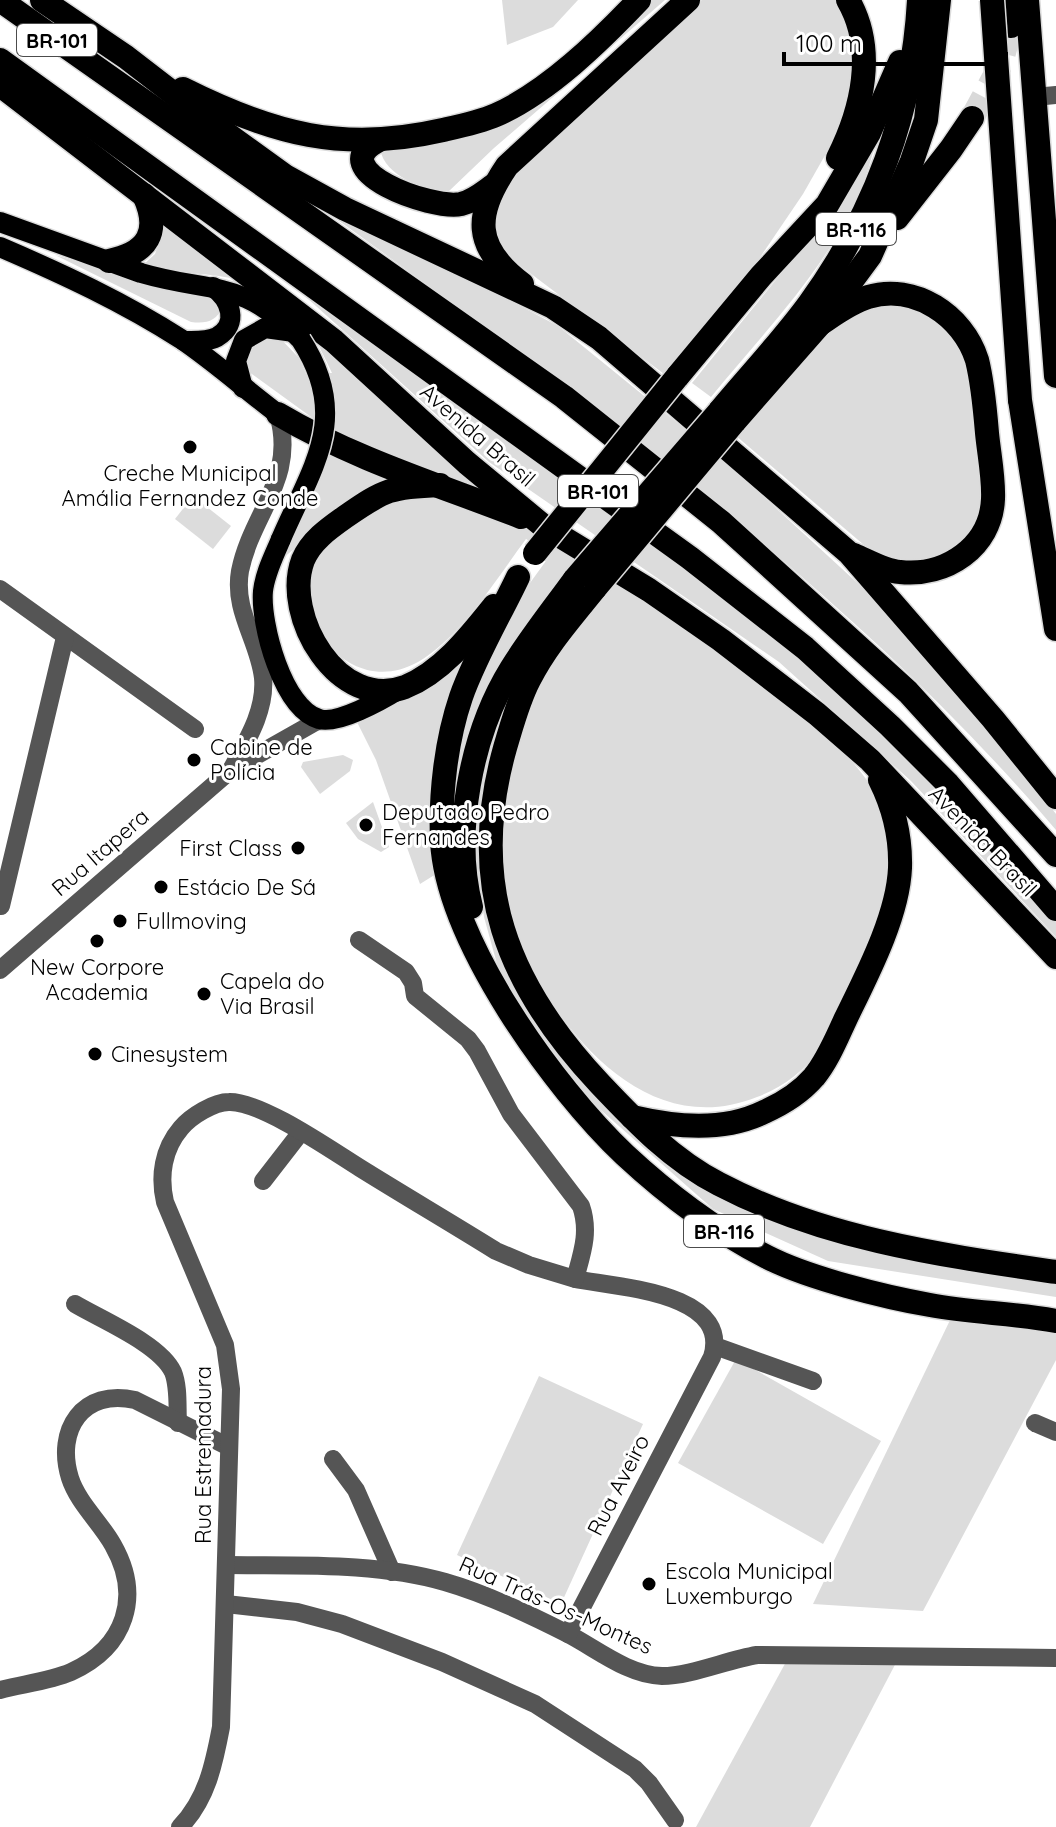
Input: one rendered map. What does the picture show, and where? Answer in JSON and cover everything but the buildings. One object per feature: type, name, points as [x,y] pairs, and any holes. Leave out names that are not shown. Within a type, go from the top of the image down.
[{"type":"highway","name":"Avenida Brasil","points":[[0,0],[564,397],[721,522],[908,692],[1056,855]]},
{"type":"highway","name":"BR-101","points":[[42,0],[126,57],[285,176],[345,209],[553,307],[599,338],[849,553],[993,719],[1056,797]]},
{"type":"highway","points":[[126,57],[202,98],[283,129],[342,141],[379,140],[425,134],[496,115],[574,63],[639,0]]},
{"type":"highway","points":[[553,307],[504,270],[490,247],[483,223],[486,202],[507,166],[688,0]]},
{"type":"highway","points":[[761,276],[818,195],[857,116],[864,69],[860,27],[848,0]]},
{"type":"highway","points":[[992,0],[1020,400],[1056,629]]},
{"type":"highway","points":[[1011,26],[1013,0]]},
{"type":"highway","points":[[1027,0],[1045,96],[1056,376]]},
{"type":"highway","points":[[440,485],[399,487],[380,493],[321,535],[302,563],[299,594],[304,621],[313,642],[342,677],[354,684],[381,690],[403,688],[440,665],[478,626],[677,377],[761,276],[811,224],[846,175],[891,85],[926,4]]},
{"type":"highway","points":[[870,256],[912,161],[926,120],[926,4]]},
{"type":"highway","name":"BR-116","points":[[726,417],[808,305],[849,243],[871,201],[903,110],[926,4]]},
{"type":"highway","name":"Avenida Brasil","points":[[0,60],[690,558],[805,648],[948,784],[1056,909]]},
{"type":"highway","name":"Avenida Brasil","points":[[3,88],[334,341],[467,463],[542,525],[649,590],[721,640],[817,714],[870,760],[1056,957]]},
{"type":"highway","points":[[3,88],[93,129]]},
{"type":"highway","points":[[972,118],[820,324],[726,417],[586,583],[529,680],[516,711],[495,783],[489,845],[498,915],[507,943],[536,1004],[564,1045],[631,1117],[691,1169],[719,1185],[790,1216],[922,1252],[1056,1272]]},
{"type":"highway","points":[[379,140],[366,147],[362,153],[363,162],[368,172],[389,188],[446,205],[462,204],[494,185]]},
{"type":"highway","points":[[109,261],[134,253],[149,237],[151,215],[144,195]]},
{"type":"highway","points":[[820,324],[858,300],[882,293],[921,299],[945,313],[960,328],[976,360],[983,396],[994,496],[987,528],[971,550],[952,564],[925,572],[897,572],[849,553]]},
{"type":"highway","points":[[278,414],[321,440],[356,455],[542,525]]},
{"type":"highway","points":[[490,979],[467,935],[452,892],[442,843],[442,808],[448,756],[461,697],[518,577]]},
{"type":"highway","name":"BR-116","points":[[586,583],[511,668],[495,699],[479,746],[466,804],[463,850],[466,887],[490,979],[525,1034],[576,1102],[625,1154],[698,1215],[769,1258],[823,1278],[930,1305],[1056,1321]]},
{"type":"highway","points":[[631,1117],[668,1125],[742,1121],[787,1099],[815,1076],[830,1053],[868,972],[897,890],[900,869],[898,833],[891,804],[870,760]]},
{"type":"main road","points":[[0,222],[164,280],[210,285],[252,299],[298,336],[322,379],[327,398],[326,420],[322,446],[266,577],[264,615],[288,693],[301,708],[319,720],[345,716],[403,688]]},
{"type":"main road","points":[[0,246],[32,254],[43,236]]},
{"type":"main road","points":[[0,246],[78,281],[142,315],[184,341],[278,414]]},
{"type":"main road","points":[[184,341],[219,336],[230,321],[231,309],[227,299],[210,285]]},
{"type":"main road","points":[[243,388],[236,361],[244,340],[265,328],[298,336]]},
{"type":"street","name":"Rua Itapera","points":[[231,770],[256,720],[262,695],[261,666],[245,622],[239,582],[252,535],[278,479],[282,463],[284,446],[278,414]]},
{"type":"street","points":[[0,589],[195,729]]},
{"type":"street","points":[[1,906],[65,637]]},
{"type":"street","name":"Rua Itapera","points":[[0,970],[231,770],[319,720]]},
{"type":"street","points":[[359,940],[406,972],[413,983],[415,996],[422,1004],[468,1039],[485,1063],[511,1114],[573,1193],[586,1220],[575,1279]]},
{"type":"street","name":"Rua Estremadura","points":[[180,1827],[202,1796],[213,1771],[221,1727],[231,1389],[225,1345],[165,1202],[161,1184],[165,1157],[173,1138],[184,1124],[205,1110],[227,1101],[249,1105],[301,1132],[496,1251],[575,1279],[674,1297],[697,1310],[711,1326],[713,1352]]},
{"type":"street","points":[[263,1181],[301,1132]]},
{"type":"street","points":[[75,1304],[165,1359],[174,1374],[178,1423]]},
{"type":"street","points":[[713,1352],[813,1381]]},
{"type":"street","name":"Rua Aveiro","points":[[568,1634],[713,1352]]},
{"type":"street","points":[[0,1690],[70,1672],[92,1660],[117,1633],[127,1611],[129,1594],[126,1570],[70,1478],[66,1454],[73,1423],[85,1407],[104,1398],[135,1400],[229,1447]]},
{"type":"street","points":[[1035,1423],[1056,1432]]},
{"type":"street","points":[[333,1459],[356,1490],[392,1572]]},
{"type":"street","name":"Rua Trás-Os-Montes","points":[[227,1565],[392,1572],[442,1581],[474,1591],[568,1634],[627,1668],[660,1676],[687,1673],[757,1655],[1056,1658]]},
{"type":"street","points":[[226,1604],[297,1612],[332,1620],[442,1662],[535,1704],[635,1769],[675,1820]]},
{"type":"shaded area","points":[[502,0],[578,0],[553,27],[507,45]]},
{"type":"shaded area","points":[[651,0],[665,0],[494,148],[447,193],[406,180],[383,159],[380,149],[405,144],[576,68]]},
{"type":"shaded area","points":[[702,0],[835,0],[849,25],[856,84],[832,143],[803,194],[759,259],[664,374],[514,261],[495,233],[493,210],[505,176]]},
{"type":"shaded area","points":[[880,126],[863,183],[830,247],[793,299],[711,397],[692,383],[805,244]]},
{"type":"shaded area","points":[[283,180],[558,326],[728,464],[865,590],[971,705],[1056,814],[1056,830],[972,737],[882,649],[787,564],[589,405]]},
{"type":"shaded area","points":[[165,225],[242,281],[141,267],[155,254]]},
{"type":"shaded area","points":[[55,255],[150,283],[213,294],[223,307],[210,320],[191,322]]},
{"type":"shaded area","points":[[296,288],[564,476],[794,650],[924,765],[1056,919],[1056,937],[911,781],[779,662],[489,462]]},
{"type":"shaded area","points":[[883,297],[929,309],[971,356],[986,489],[982,513],[972,533],[956,548],[922,562],[897,561],[864,545],[735,435],[835,321]]},
{"type":"shaded area","points":[[277,335],[299,358],[306,374],[332,373],[316,340],[495,495],[451,482],[336,435],[245,369],[249,349],[264,338]]},
{"type":"shaded area","points":[[330,452],[401,477],[333,516],[282,559]]},
{"type":"shaded area","points":[[397,488],[455,495],[486,503],[682,621],[761,679],[821,730],[867,780],[886,824],[888,866],[881,906],[840,1008],[814,1056],[800,1071],[784,1084],[757,1097],[717,1107],[680,1104],[645,1092],[613,1072],[559,1014],[538,981],[510,919],[501,861],[505,802],[511,772],[538,690],[558,650],[606,593],[547,635],[483,811],[525,999],[707,1186],[1056,1277],[1056,1297],[828,1261],[713,1209],[586,1097],[516,1003],[497,964],[484,917],[474,844],[476,806],[485,759],[504,699],[570,569],[506,655],[481,702],[464,753],[455,870],[450,795],[463,714],[514,605],[551,554],[526,539],[477,606],[434,651],[418,662],[392,671],[367,670],[345,660],[327,643],[314,621],[308,596],[309,570],[318,544],[323,539]]},
{"type":"shaded area","points":[[193,496],[231,526],[213,549],[175,519]]},
{"type":"shaded area","points":[[464,655],[436,874],[420,884],[376,760],[357,722]]},
{"type":"shaded area","points":[[343,755],[353,760],[350,771],[320,794],[301,767],[303,762]]},
{"type":"shaded area","points":[[373,802],[389,847],[381,852],[358,839],[346,823]]},
{"type":"shaded area","points":[[953,1314],[1056,1325],[1056,1360],[923,1611],[813,1604]]},
{"type":"shaded area","points":[[736,1359],[881,1441],[823,1544],[678,1463]]},
{"type":"shaded area","points":[[539,1376],[643,1424],[561,1604],[457,1555]]},
{"type":"shaded area","points":[[898,1659],[810,1827],[696,1827],[787,1660]]},
{"type":"tunnel","points":[[972,118],[1001,64],[1011,26]]},
{"type":"place","name":"Creche Municipal Amália Fernandez Conde","points":[[190,447]]},
{"type":"place","name":"Cabine de Polícia","points":[[194,760]]},
{"type":"place","name":"Deputado Pedro Fernandes","points":[[366,825]]},
{"type":"place","name":"First Class","points":[[298,848]]},
{"type":"place","name":"Estácio De Sá","points":[[161,887]]},
{"type":"place","name":"Fullmoving","points":[[120,921]]},
{"type":"place","name":"New Corpore Academia","points":[[97,941]]},
{"type":"place","name":"Capela do Via Brasil","points":[[204,994]]},
{"type":"place","name":"Cinesystem","points":[[95,1054]]},
{"type":"place","name":"Escola Municipal Luxemburgo","points":[[649,1584]]}]
